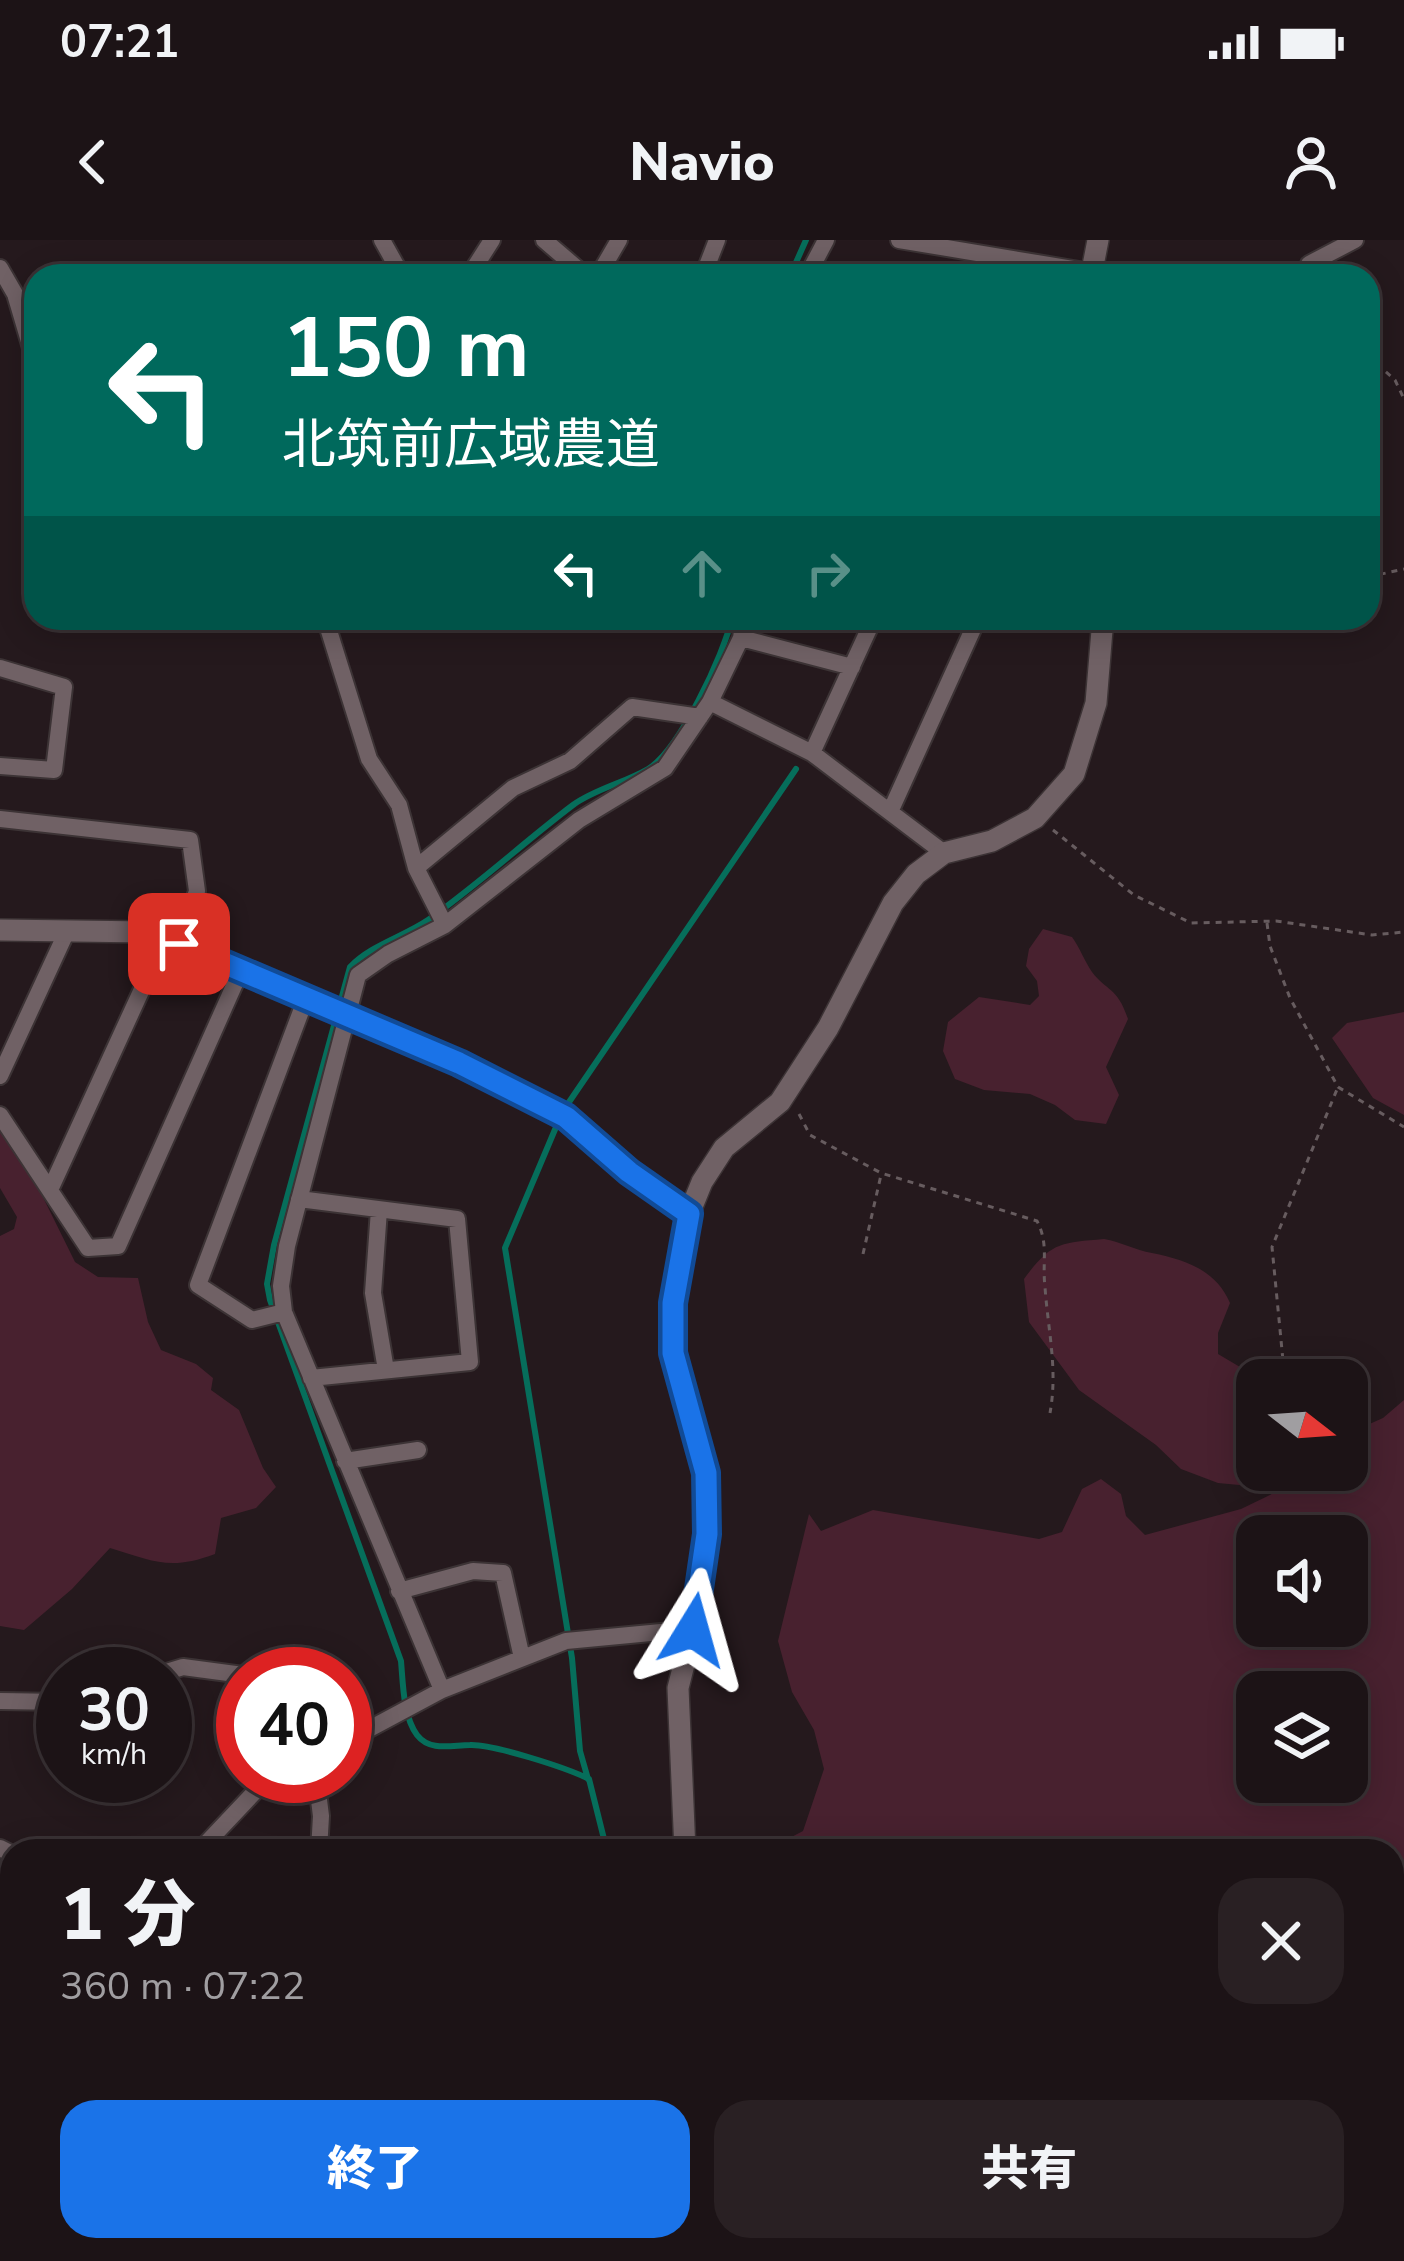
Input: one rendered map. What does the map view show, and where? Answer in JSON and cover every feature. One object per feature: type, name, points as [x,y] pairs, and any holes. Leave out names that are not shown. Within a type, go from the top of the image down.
[{"type":"street","points":[[544,240],[572,264]]},
{"type":"street","points":[[899,240],[992,264]]},
{"type":"street","points":[[1309,264],[1355,240]]},
{"type":"street","points":[[0,268],[15,294],[24,324]]},
{"type":"street","points":[[329,630],[369,759],[399,806],[416,868],[445,925]]},
{"type":"street","points":[[442,1690],[284,1312],[281,1286],[299,1199],[346,1015],[358,975],[445,925],[579,820],[664,768],[705,710],[742,630]]},
{"type":"street","points":[[812,753],[869,630]]},
{"type":"street","points":[[890,812],[973,630]]},
{"type":"street","points":[[685,1839],[678,1688],[693,1630],[707,1534],[706,1473],[673,1353],[673,1303],[689,1214],[724,1148],[780,1102],[828,1028],[893,903],[916,874],[944,853],[992,842],[1035,818],[1074,774],[1096,703],[1102,630]]},
{"type":"street","points":[[741,638],[852,667]]},
{"type":"street","points":[[0,668],[64,687],[54,770],[0,766]]},
{"type":"street","points":[[416,868],[513,788],[570,761],[632,707],[705,710],[812,753],[944,853]]},
{"type":"street","points":[[0,820],[190,839],[197,891],[50,1190]]},
{"type":"street","points":[[0,930],[147,932],[242,970],[459,1063],[566,1117],[629,1172],[689,1214]]},
{"type":"street","points":[[0,1076],[67,931]]},
{"type":"street","points":[[0,1115],[88,1247],[118,1246],[242,970]]},
{"type":"street","points":[[284,1312],[252,1320],[198,1285],[306,998]]},
{"type":"street","points":[[299,1199],[457,1219],[470,1362],[311,1378]]},
{"type":"street","points":[[380,1210],[373,1292],[386,1370]]},
{"type":"street","points":[[346,1461],[418,1450]]},
{"type":"street","points":[[399,1591],[473,1571],[503,1573],[522,1658]]},
{"type":"street","points":[[372,1725],[442,1690],[566,1641],[693,1630]]},
{"type":"street","points":[[0,1701],[36,1702]]},
{"type":"street","points":[[212,1839],[245,1803]]},
{"type":"street","points":[[319,1803],[320,1839]]},
{"type":"path","points":[[1380,367],[1395,380],[1404,399]]},
{"type":"path","points":[[1035,818],[1134,895],[1191,923],[1267,921],[1372,935],[1404,932]]},
{"type":"path","points":[[1267,921],[1270,946],[1290,998],[1338,1087],[1404,1127]]},
{"type":"path","points":[[1283,1359],[1272,1247],[1338,1087]]},
{"type":"path","points":[[787,1091],[810,1136],[881,1173],[1037,1221],[1046,1238],[1044,1285],[1056,1379],[1050,1413]]},
{"type":"path","points":[[862,1254],[881,1173]]},
{"type":"shaded area","points":[[1043,929],[1072,937],[1092,972],[1116,995],[1128,1019],[1106,1067],[1119,1095],[1106,1124],[1075,1120],[1030,1094],[984,1090],[955,1079],[943,1051],[948,1022],[979,997],[1030,1005],[1039,996],[1037,981],[1026,966],[1029,949]]},
{"type":"shaded area","points":[[1404,1012],[1404,1115],[1373,1098],[1332,1038],[1347,1023]]},
{"type":"shaded area","points":[[0,1127],[35,1181],[75,1262],[98,1277],[138,1278],[148,1322],[161,1350],[196,1364],[213,1378],[211,1390],[239,1410],[276,1487],[256,1508],[221,1518],[215,1554],[173,1563],[110,1548],[24,1630],[0,1626],[0,1236],[14,1229],[17,1217],[0,1188]]},
{"type":"shaded area","points":[[1104,1239],[1188,1263],[1224,1292],[1230,1303],[1218,1333],[1218,1354],[1236,1365],[1236,1485],[1181,1469],[1156,1445],[1079,1390],[1029,1322],[1024,1279],[1050,1251]]},
{"type":"shaded area","points":[[1404,1400],[1404,1839],[788,1839],[803,1831],[824,1769],[814,1730],[792,1692],[778,1641],[809,1514],[821,1531],[873,1510],[1039,1539],[1062,1532],[1082,1489],[1101,1479],[1121,1494],[1126,1516],[1145,1535],[1241,1509],[1278,1491],[1368,1491],[1368,1425]]},
{"type":"waterway","points":[[795,264],[806,240]]},
{"type":"waterway","points":[[604,1839],[589,1779],[512,1752],[435,1746],[422,1740],[412,1727],[401,1661],[267,1284],[350,967],[428,920],[573,805],[660,759],[699,700],[728,630]]},
{"type":"waterway","points":[[565,1108],[796,769]]},
{"type":"waterway","points":[[559,1120],[505,1248],[588,1779]]},
{"type":"route","points":[[179,944],[459,1063],[566,1117],[629,1172],[689,1214],[673,1303],[673,1353],[706,1473],[707,1534],[693,1630]]}]
